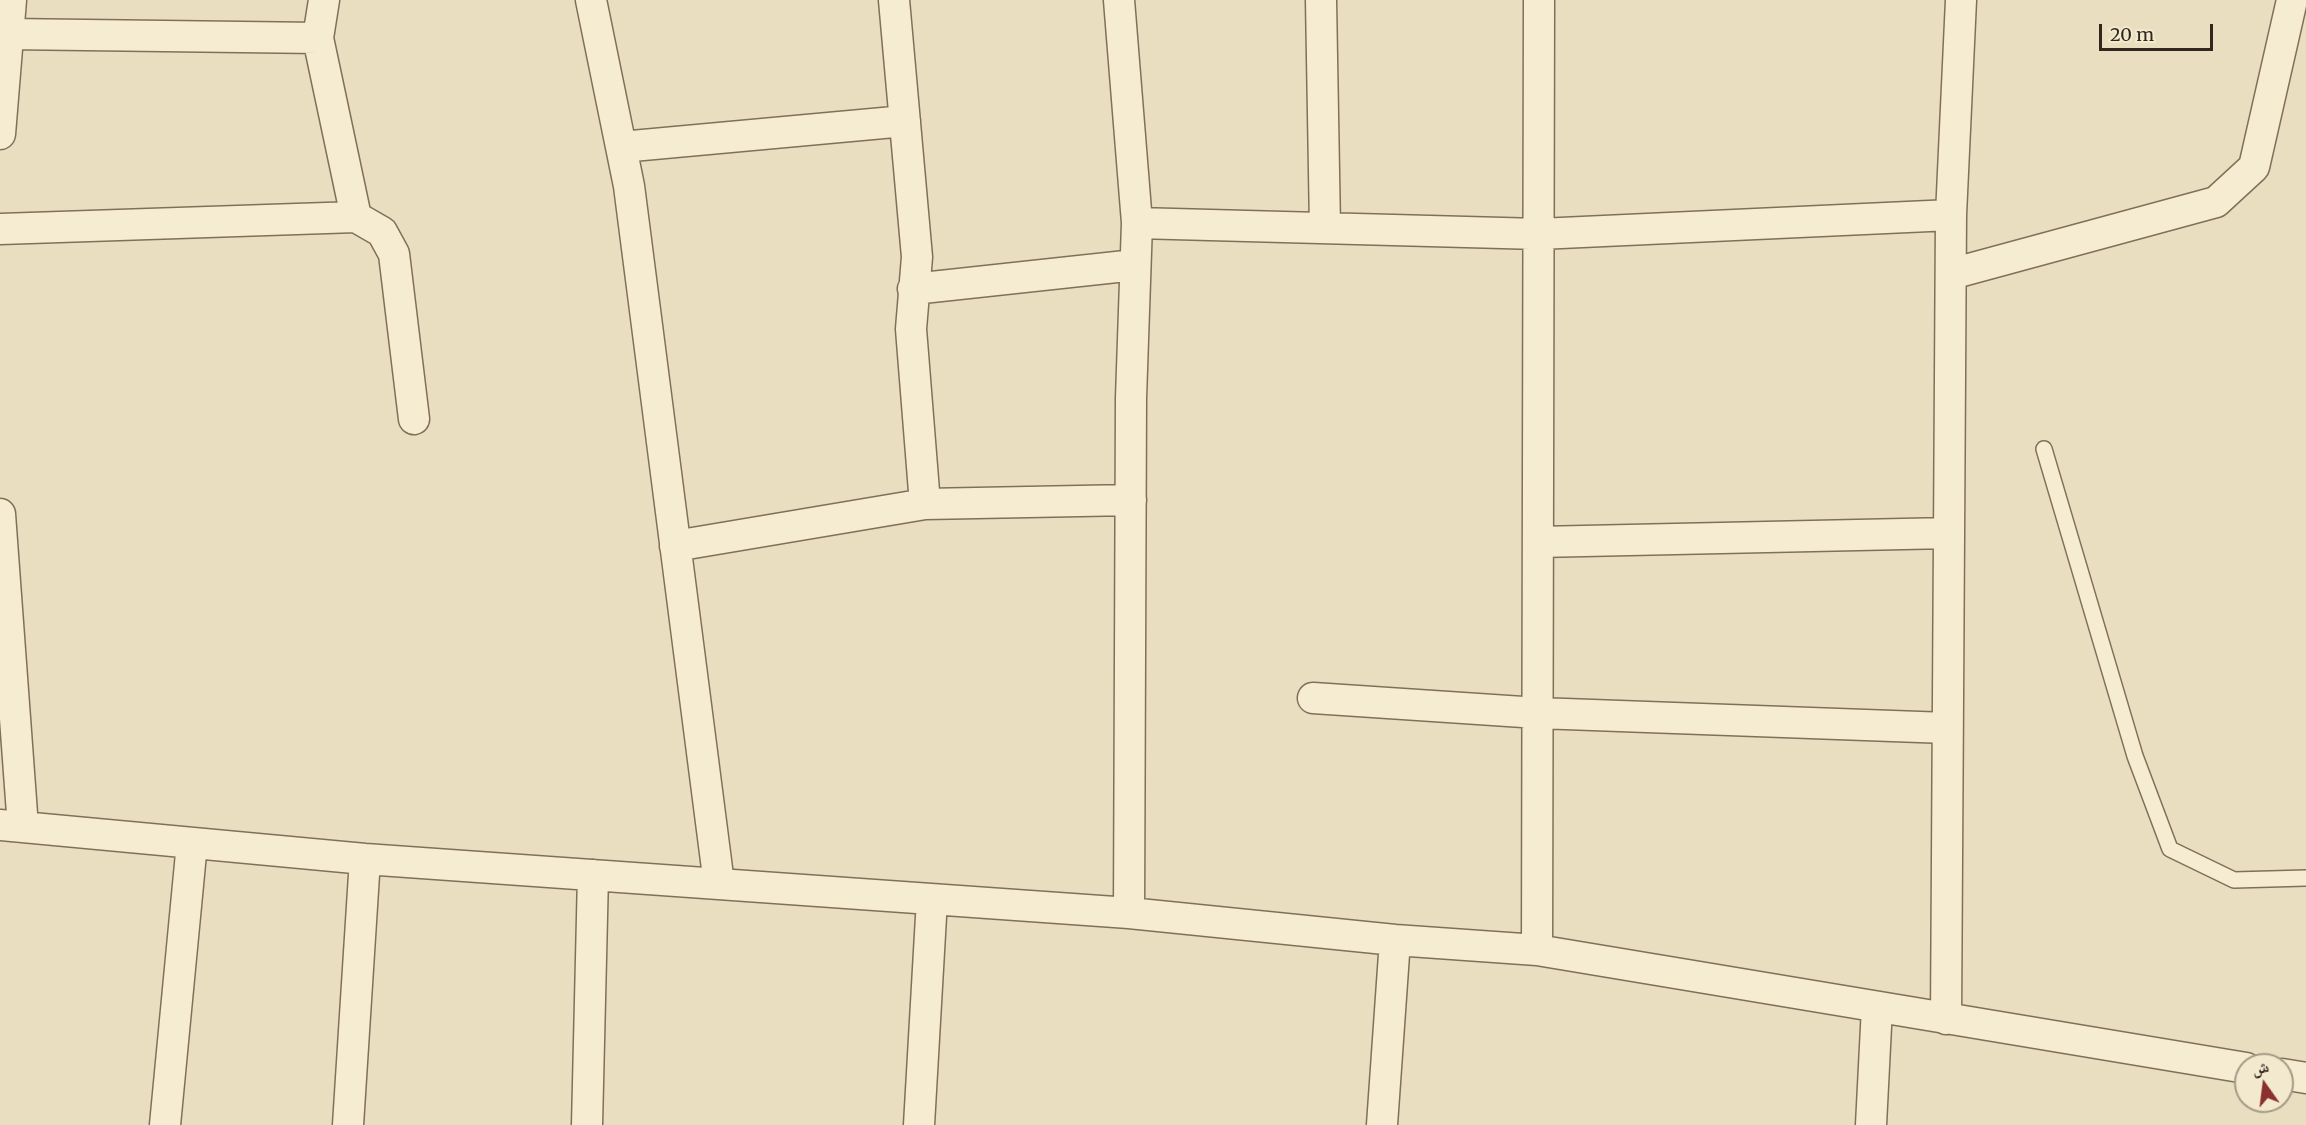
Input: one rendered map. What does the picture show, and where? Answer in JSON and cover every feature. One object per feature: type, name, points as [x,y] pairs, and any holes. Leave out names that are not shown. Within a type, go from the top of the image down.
[{"type":"street","points":[[0,134],[11,0]]},
{"type":"street","points":[[324,0],[318,38],[356,217]]},
{"type":"street","points":[[894,0],[917,257],[911,328],[925,504]]},
{"type":"street","points":[[1119,0],[1137,224],[1131,500],[1129,913]]},
{"type":"street","points":[[1321,0],[1325,228]]},
{"type":"street","points":[[1537,951],[1539,0]]},
{"type":"street","points":[[1946,1019],[1951,215],[1961,0]]},
{"type":"street","points":[[1951,274],[2216,202],[2254,167],[2292,0]]},
{"type":"street","points":[[600,1],[621,147],[629,186],[719,884]]},
{"type":"street","points":[[8,34],[318,38]]},
{"type":"street","points":[[621,147],[905,121]]},
{"type":"street","points":[[1137,224],[1539,234],[1951,215]]},
{"type":"street","points":[[0,229],[356,217],[382,232],[394,254],[414,419]]},
{"type":"street","points":[[913,289],[1135,265]]},
{"type":"street","points":[[675,546],[925,504],[1131,500]]},
{"type":"street","points":[[0,514],[12,826],[365,859],[1129,913],[1395,940],[1537,951],[2234,1066]]},
{"type":"street","points":[[1538,542],[1949,533]]},
{"type":"street","points":[[1313,699],[1538,713],[1947,728]]},
{"type":"street","points":[[165,1125],[192,843]]},
{"type":"street","points":[[348,1125],[365,859]]},
{"type":"street","points":[[587,1125],[593,875]]},
{"type":"street","points":[[919,1125],[932,899]]},
{"type":"street","points":[[1382,1125],[1395,940]]},
{"type":"street","points":[[1871,1125],[1877,1007]]},
{"type":"lane","points":[[2044,449],[2135,756],[2170,849],[2234,880],[2306,878]]}]
